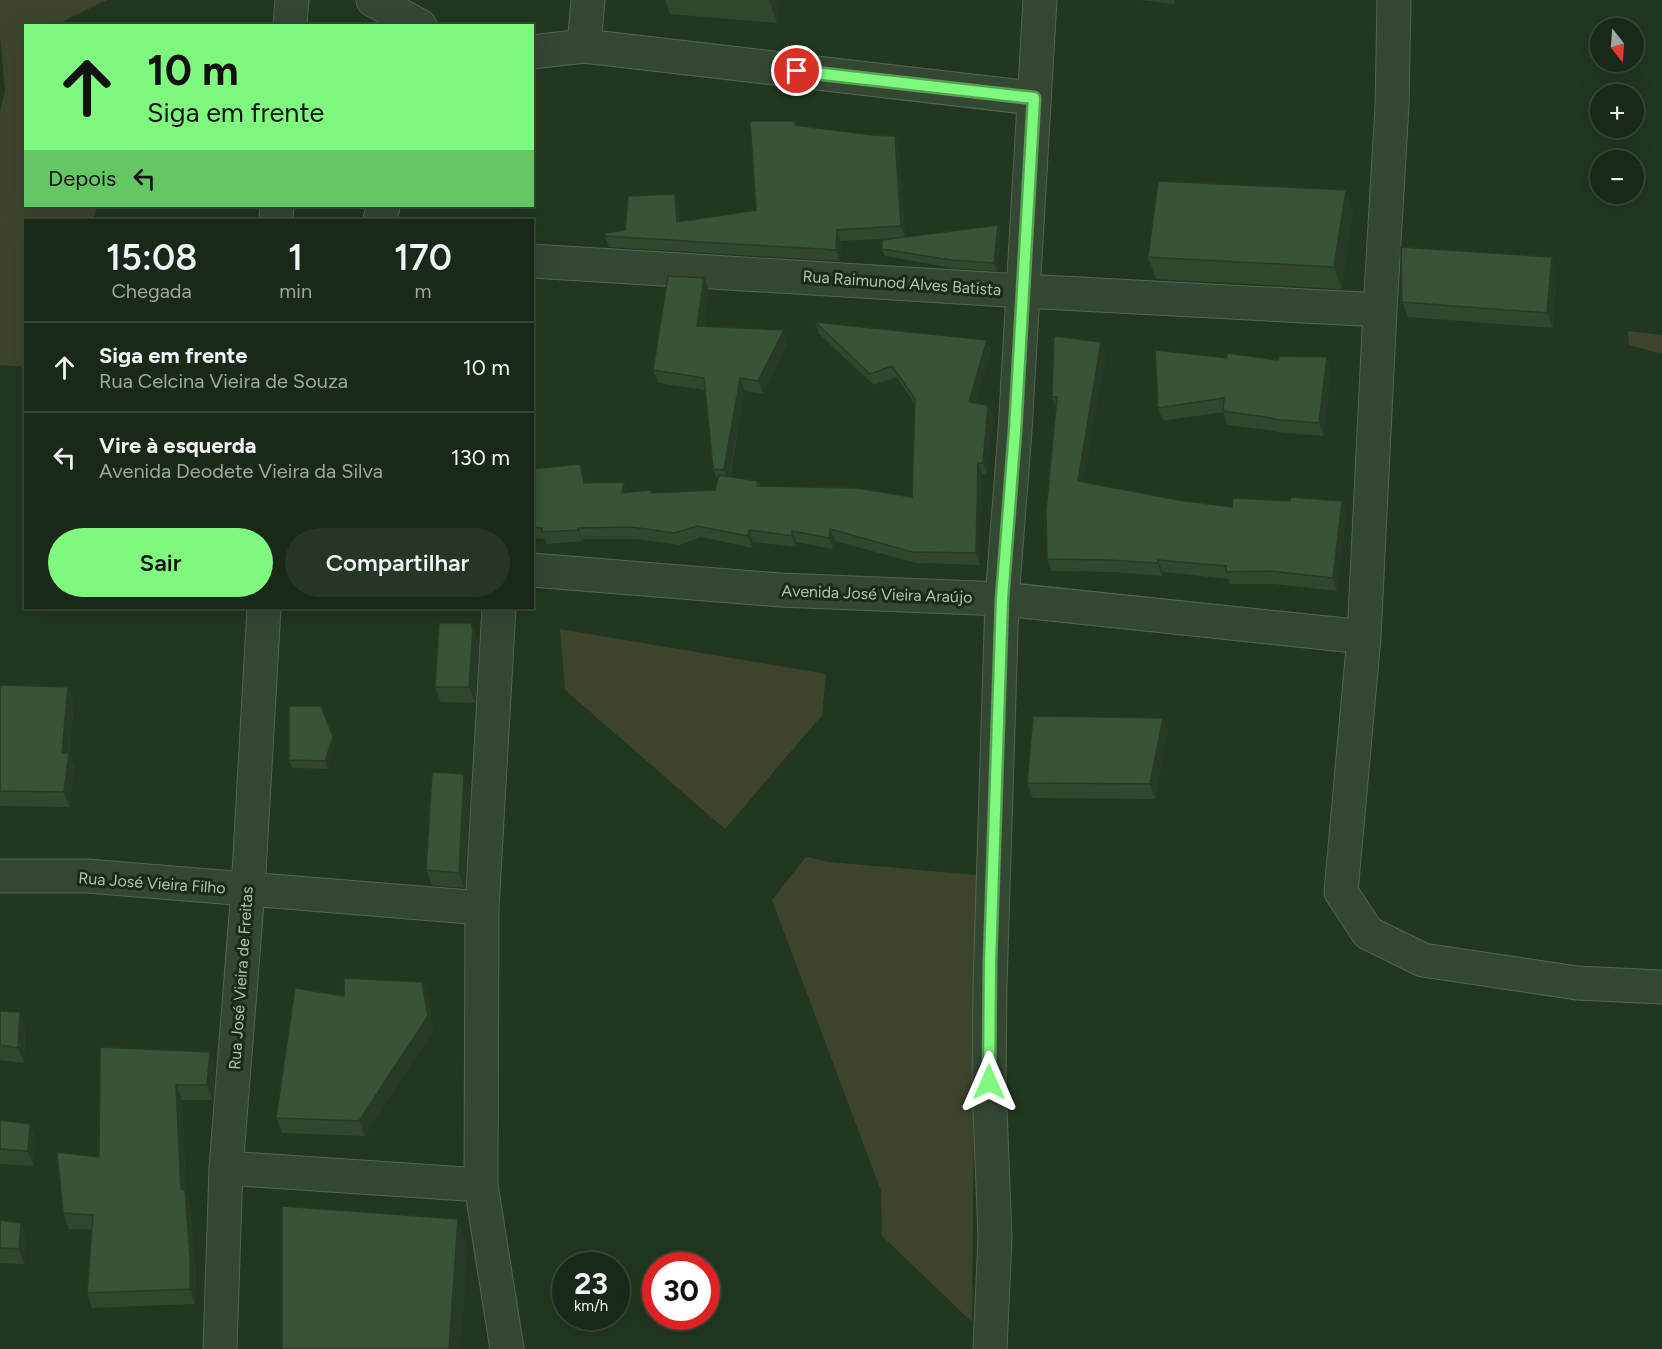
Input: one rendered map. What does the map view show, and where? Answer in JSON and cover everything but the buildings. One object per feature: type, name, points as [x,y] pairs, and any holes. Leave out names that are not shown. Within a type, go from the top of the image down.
[{"type":"street","points":[[290,24],[292,0]]},
{"type":"street","points":[[373,0],[416,24]]},
{"type":"street","points":[[584,46],[588,0]]},
{"type":"street","points":[[990,1349],[995,1238],[989,1082],[990,985],[1002,599],[1015,431],[1041,0]]},
{"type":"street","points":[[1394,0],[1392,106],[1364,637],[1341,892],[1368,933],[1423,960],[1577,983],[1662,987]]},
{"type":"street","points":[[534,52],[584,46],[1034,98]]},
{"type":"street","name":"Rua Raimunod Alves Batista","points":[[534,261],[1380,310]]},
{"type":"street","name":"Avenida José Vieira Araújo","points":[[534,570],[780,590],[1002,599],[1364,637]]},
{"type":"street","name":"Rua José Vieira de Freitas","points":[[220,1349],[226,1168],[248,890],[264,609]]},
{"type":"street","points":[[499,609],[483,908],[481,1185],[507,1349]]},
{"type":"street","name":"Rua José Vieira Filho","points":[[0,876],[87,876],[483,908]]},
{"type":"street","points":[[226,1168],[481,1185]]},
{"type":"green space","points":[[0,0],[107,0],[64,21],[65,24],[24,24],[24,207],[98,207],[93,219],[24,219],[24,367],[0,365],[0,111],[5,91],[0,35]]},
{"type":"green space","points":[[1628,331],[1662,335],[1662,354],[1629,345]]},
{"type":"green space","points":[[560,629],[826,674],[822,715],[725,829],[565,690]]},
{"type":"green space","points":[[806,857],[829,862],[976,875],[972,1322],[882,1236],[881,1191],[772,900]]},
{"type":"route","points":[[797,71],[1034,98],[1015,431],[1002,599],[990,962],[989,1082]]}]
